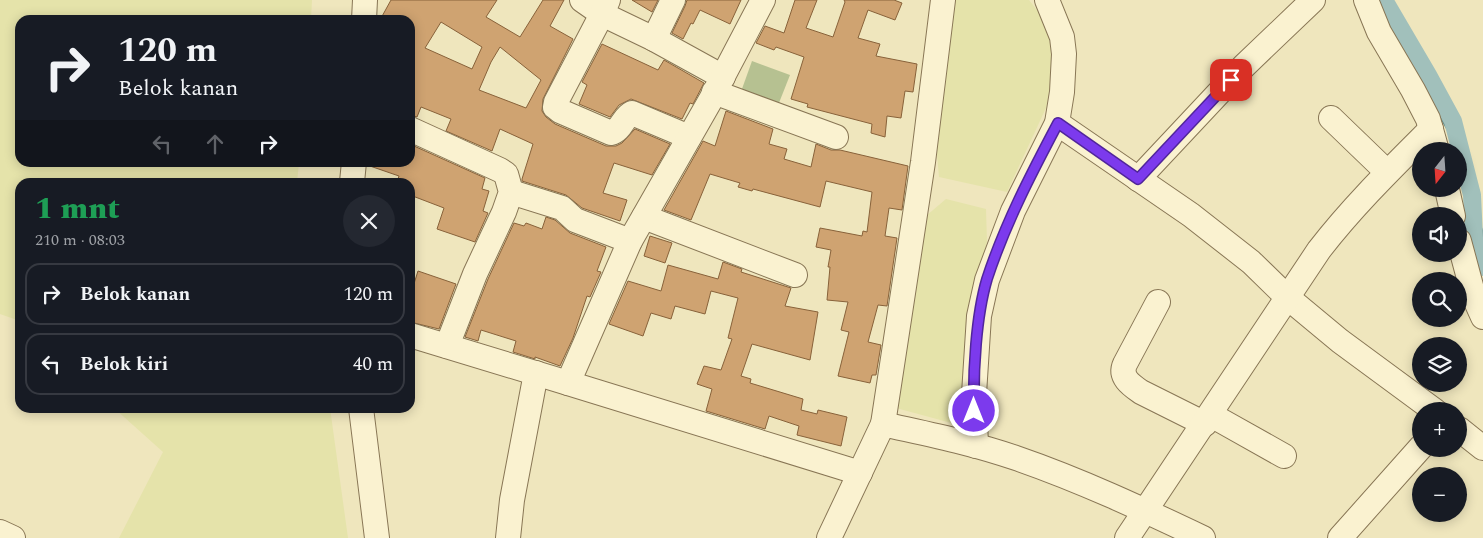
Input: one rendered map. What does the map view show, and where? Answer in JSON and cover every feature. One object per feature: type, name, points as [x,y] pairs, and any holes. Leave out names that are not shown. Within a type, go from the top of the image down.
[{"type":"street","points":[[364,15],[365,0]]},
{"type":"street","points":[[582,0],[605,7],[719,84],[836,137]]},
{"type":"street","points":[[654,39],[673,0]]},
{"type":"street","points":[[568,383],[630,241],[719,84],[763,0]]},
{"type":"street","points":[[829,538],[883,424],[923,162],[943,0]]},
{"type":"street","points":[[976,446],[974,394],[979,316],[987,280],[1013,211],[1058,123],[1064,54],[1062,37],[1047,0]]},
{"type":"street","points":[[1138,179],[1244,66],[1313,0]]},
{"type":"street","points":[[1127,538],[1208,419],[1287,297],[1339,224],[1387,172],[1434,140],[1413,90],[1379,32],[1366,0]]},
{"type":"street","points":[[605,7],[555,107],[560,111],[612,133],[617,131],[632,112],[689,137]]},
{"type":"street","points":[[1331,118],[1387,172]]},
{"type":"street","points":[[1058,123],[1191,215],[1250,262],[1287,297],[1340,341],[1423,402]]},
{"type":"street","points":[[415,131],[500,170],[506,174],[511,192],[504,212],[475,274],[447,346]]},
{"type":"street","points":[[511,192],[562,208],[575,220],[630,241]]},
{"type":"street","points":[[644,217],[795,275]]},
{"type":"street","points":[[1465,262],[1474,297],[1483,317]]},
{"type":"street","points":[[1158,302],[1125,364],[1122,372],[1125,378],[1141,392],[1208,419],[1284,456]]},
{"type":"street","points":[[415,336],[860,473]]},
{"type":"street","points":[[508,538],[512,500],[536,373]]},
{"type":"street","points":[[362,413],[377,538]]},
{"type":"street","points":[[883,424],[976,446],[1016,458],[1146,511],[1203,538]]},
{"type":"street","points":[[1467,435],[1483,448]]},
{"type":"street","points":[[1340,538],[1412,457]]},
{"type":"street","points":[[0,532],[13,538]]},
{"type":"shaded area","points":[[0,0],[312,0],[311,15],[15,15],[15,167],[299,167],[297,178],[15,178],[15,319],[0,314]]},
{"type":"shaded area","points":[[952,0],[1029,0],[1047,23],[1056,67],[1046,108],[1007,192],[939,177],[934,121]]},
{"type":"shaded area","points":[[946,199],[986,209],[987,242],[965,329],[970,428],[896,408],[926,216]]},
{"type":"shaded area","points":[[120,413],[331,413],[348,538],[119,538],[163,452]]},
{"type":"green space","points":[[752,61],[790,75],[775,113],[738,100]]},
{"type":"building","points":[[391,0],[497,0],[486,17],[520,37],[543,0],[564,0],[550,26],[573,39],[543,99],[542,111],[546,117],[555,124],[606,146],[616,146],[622,143],[635,129],[670,144],[652,175],[614,163],[603,193],[627,200],[620,221],[582,208],[566,195],[522,181],[533,144],[500,129],[492,151],[446,131],[451,119],[421,107],[417,117],[415,116],[415,15],[383,15]],"holes":[[[441,22],[482,47],[472,69],[425,48]],[[500,47],[541,80],[526,108],[479,90],[491,62]]]},
{"type":"building","points":[[632,0],[658,0],[652,12]]},
{"type":"building","points":[[687,0],[741,0],[730,24],[700,10],[683,39],[672,33]]},
{"type":"building","points":[[795,0],[817,0],[806,28],[833,37],[845,2],[844,0],[894,0],[902,3],[895,20],[868,10],[858,38],[880,44],[876,56],[917,64],[913,92],[905,91],[901,118],[887,116],[885,137],[871,133],[872,124],[807,107],[808,104],[791,99],[804,57],[776,47],[774,50],[756,43],[765,26],[784,33]]},
{"type":"building","points":[[602,44],[658,70],[664,60],[704,83],[693,104],[690,103],[682,119],[631,99],[619,105],[610,117],[579,104],[587,85],[582,82]]},
{"type":"building","points":[[726,111],[773,129],[769,144],[787,149],[784,159],[811,167],[816,144],[831,150],[840,150],[908,166],[902,210],[889,208],[885,236],[897,238],[887,306],[878,305],[868,342],[881,345],[876,375],[872,375],[870,383],[838,376],[849,332],[841,330],[848,302],[827,300],[830,267],[828,267],[831,250],[816,247],[820,228],[862,236],[863,231],[867,232],[872,192],[826,181],[820,207],[753,189],[752,191],[738,187],[740,183],[710,174],[691,220],[664,210],[703,141],[715,146]]},
{"type":"building","points":[[415,146],[485,178],[482,189],[489,191],[483,211],[488,213],[475,242],[437,229],[444,208],[415,197],[415,178],[398,178],[399,176],[373,167],[415,167]]},
{"type":"building","points":[[546,217],[555,220],[570,233],[606,247],[597,271],[601,272],[590,297],[587,296],[573,338],[560,366],[513,352],[516,341],[481,330],[478,341],[465,337],[488,279],[514,223],[524,226],[526,223],[542,229]]},
{"type":"building","points":[[650,236],[672,243],[665,263],[644,256]]},
{"type":"building","points":[[723,262],[742,269],[741,272],[791,288],[785,306],[818,312],[810,360],[752,344],[741,376],[751,379],[750,383],[803,399],[801,410],[817,414],[818,410],[847,417],[841,446],[797,435],[799,426],[769,416],[765,429],[706,411],[712,389],[697,384],[704,366],[721,370],[732,339],[728,338],[738,298],[711,291],[705,314],[675,306],[671,319],[651,313],[643,336],[609,324],[628,281],[661,291],[668,265],[718,279]]},
{"type":"building","points":[[418,271],[456,284],[439,329],[415,323],[415,280]]},
{"type":"waterway","points":[[1384,0],[1453,121],[1472,195],[1474,238],[1483,267]]},
{"type":"waterway","points":[[1412,65],[1449,129],[1453,142]]},
{"type":"waterway","points":[[1468,191],[1483,239]]},
{"type":"route","points":[[974,411],[979,316],[987,280],[1013,211],[1058,123],[1138,179],[1231,80]]}]
